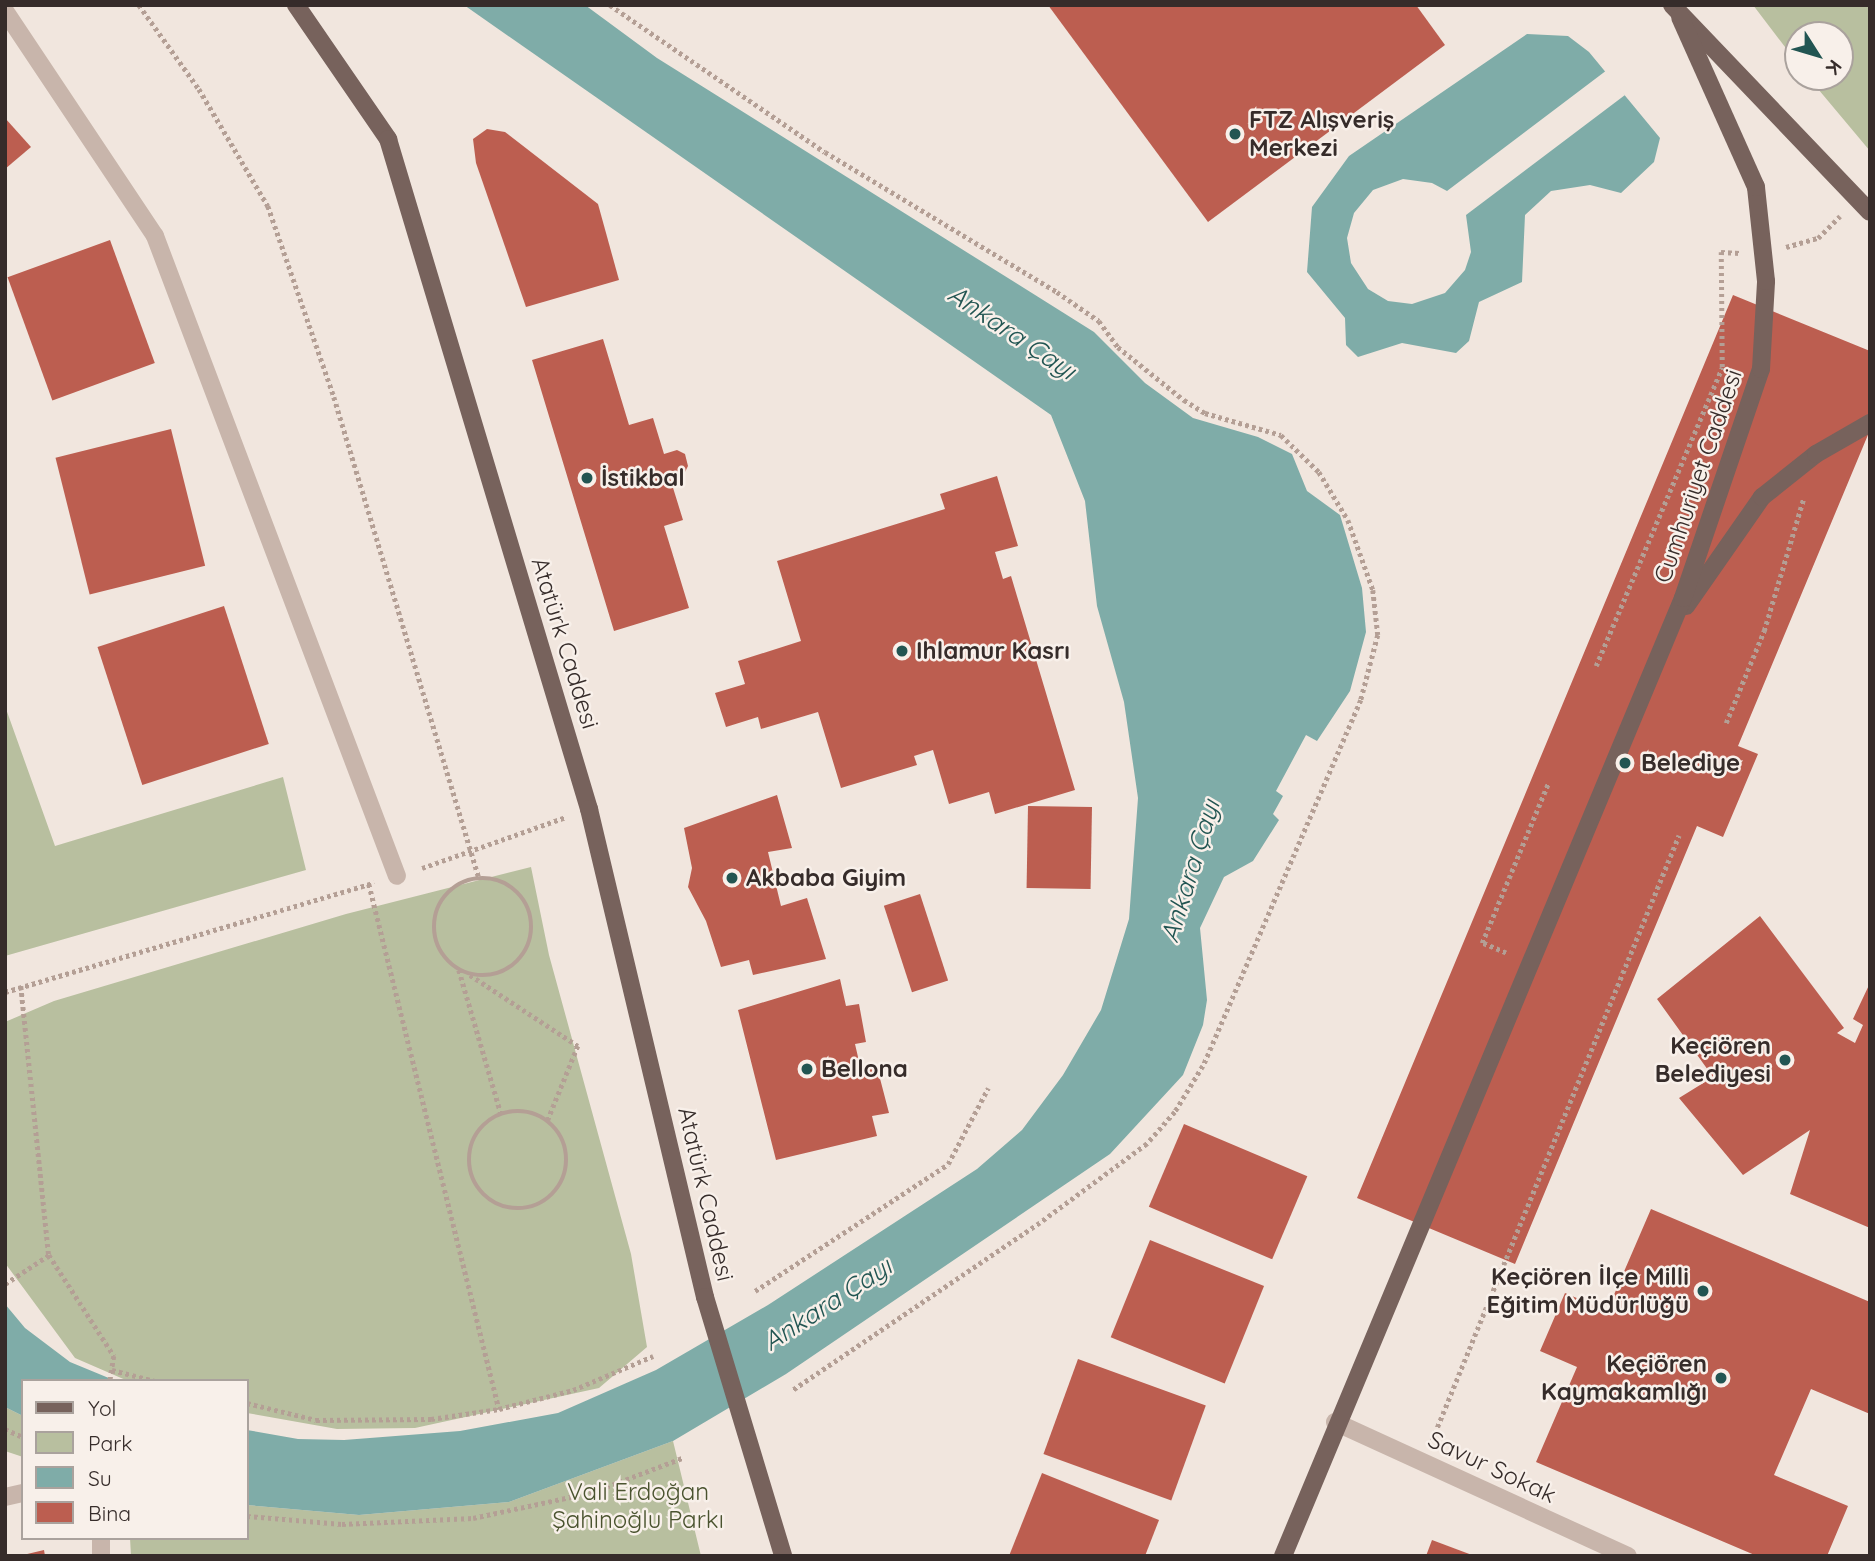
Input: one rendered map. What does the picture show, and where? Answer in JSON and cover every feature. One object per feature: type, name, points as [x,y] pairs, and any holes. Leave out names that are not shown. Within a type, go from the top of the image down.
[{"type":"main road","name":"Atatürk Caddesi","points":[[296,5],[388,138],[589,809],[714,1325],[783,1556]]},
{"type":"main road","points":[[1676,11],[1870,212]]},
{"type":"main road","name":"Cumhuriyet Caddesi","points":[[1670,629],[1761,369],[1763,253],[1756,187],[1676,11]]},
{"type":"main road","points":[[1283,1556],[1335,1422],[1670,629],[1762,497],[1816,454],[1870,423]]},
{"type":"street","points":[[5,10],[155,236],[397,876]]},
{"type":"street","name":"Savur Sokak","points":[[1335,1422],[1628,1556]]},
{"type":"path","points":[[139,5],[199,89],[268,206],[334,397],[479,878]]},
{"type":"path","points":[[610,5],[825,152],[1100,321],[1118,347],[1184,400],[1205,413],[1281,435],[1319,471],[1348,520],[1373,590],[1378,635],[1361,700],[1203,1066],[1175,1112],[1147,1144],[1040,1223],[793,1390]]},
{"type":"path","points":[[1596,666],[1722,367],[1721,252],[1763,253],[1818,238],[1857,198]]},
{"type":"path","points":[[1726,723],[1764,631],[1816,454]]},
{"type":"path","points":[[1529,963],[1482,943],[1548,784]]},
{"type":"path","points":[[5,992],[397,876],[589,809]]},
{"type":"path","points":[[1423,1462],[1679,835]]},
{"type":"path","points":[[469,975],[500,974],[525,954],[531,939],[529,907],[520,894],[500,881],[479,878],[460,883],[447,894],[434,924],[442,955],[459,969],[578,1046],[548,1120]]},
{"type":"path","points":[[369,884],[499,1409]]},
{"type":"path","points":[[459,969],[500,1114]]},
{"type":"path","points":[[21,986],[49,1255],[114,1356],[110,1379]]},
{"type":"path","points":[[755,1291],[948,1164],[988,1088]]},
{"type":"path","points":[[533,1113],[548,1120],[566,1146],[565,1177],[545,1202],[513,1210],[484,1196],[469,1167],[476,1135],[500,1114],[533,1113]]},
{"type":"path","points":[[5,1284],[49,1255]]},
{"type":"path","points":[[248,1403],[316,1420],[431,1419],[499,1409],[573,1390],[653,1356]]},
{"type":"path","points":[[112,1370],[147,1379]]},
{"type":"path","points":[[5,1429],[21,1436]]},
{"type":"path","points":[[248,1516],[342,1524],[473,1518],[593,1492],[682,1458]]},
{"type":"green space","points":[[1753,5],[1870,5],[1870,151],[1820,91],[1854,91],[1854,21],[1784,21],[1784,46]]},
{"type":"green space","points":[[5,706],[55,846],[283,777],[306,870],[5,956]]},
{"type":"green space","points":[[531,867],[549,955],[631,1254],[647,1347],[599,1388],[415,1428],[337,1429],[248,1413],[248,1379],[123,1379],[75,1358],[5,1263],[5,1022],[54,1001],[346,914]]},
{"type":"green space","points":[[5,1407],[21,1415],[21,1456],[5,1451]]},
{"type":"green space","name":"Vali Erdoğan Şahinoğlu Parkı","points":[[673,1441],[701,1556],[131,1556],[130,1540],[248,1540],[248,1505],[359,1515],[509,1502]]},
{"type":"water","name":"Ankara Çayı","points":[[464,5],[585,5],[657,58],[1094,332],[1145,383],[1193,418],[1258,437],[1292,454],[1307,491],[1340,515],[1362,588],[1366,632],[1350,691],[1317,741],[1306,735],[1276,791],[1283,796],[1273,814],[1279,820],[1253,861],[1224,877],[1200,928],[1207,1000],[1203,1025],[1183,1075],[1110,1154],[786,1374],[673,1441],[509,1502],[359,1515],[248,1505],[248,1430],[298,1439],[344,1440],[460,1431],[558,1413],[656,1370],[768,1305],[977,1169],[1022,1130],[1063,1075],[1101,1010],[1129,919],[1138,798],[1124,702],[1097,606],[1085,501],[1051,415]]},
{"type":"water","points":[[1527,34],[1568,36],[1589,52],[1660,138],[1654,162],[1621,193],[1590,185],[1551,191],[1525,215],[1522,282],[1479,302],[1469,341],[1456,353],[1402,343],[1358,357],[1346,345],[1345,318],[1307,272],[1312,207],[1349,156]]},
{"type":"water","points":[[5,1304],[25,1328],[70,1362],[111,1379],[21,1379],[21,1415],[5,1407]]},
{"type":"pier","points":[[1607,70],[1625,95],[1466,215],[1471,252],[1465,270],[1445,293],[1412,304],[1388,301],[1368,289],[1351,263],[1347,238],[1354,213],[1373,190],[1403,179],[1432,183],[1447,191]]},
{"type":"building","name":"FTZ Alışveriş Merkezi","points":[[1048,5],[1416,5],[1445,45],[1208,222]]},
{"type":"building","points":[[5,118],[31,147],[5,169]]},
{"type":"building","points":[[487,129],[505,132],[598,204],[619,280],[526,307],[476,163],[473,139]]},
{"type":"building","points":[[110,240],[155,363],[52,400],[8,277]]},
{"type":"building","points":[[1733,295],[1870,351],[1870,430],[1738,746],[1758,754],[1723,837],[1697,826],[1515,1264],[1357,1198]]},
{"type":"building","points":[[603,339],[629,425],[653,418],[664,454],[677,450],[685,454],[688,466],[684,474],[670,478],[683,520],[664,526],[689,608],[614,631],[532,360]]},
{"type":"building","points":[[171,429],[205,566],[90,595],[56,458]]},
{"type":"building","name":"Ihlamur Kasrı","points":[[997,476],[1018,546],[995,552],[1003,579],[1011,576],[1075,790],[995,814],[989,792],[949,804],[933,750],[914,756],[917,765],[841,788],[818,712],[761,729],[758,717],[726,727],[715,693],[745,684],[738,661],[801,641],[777,561],[945,509],[940,494]]},
{"type":"building","points":[[224,606],[269,744],[142,785],[98,647]]},
{"type":"building","name":"Akbaba Giyim","points":[[777,795],[792,848],[768,852],[781,906],[807,898],[826,959],[753,975],[749,960],[721,967],[706,921],[688,887],[692,868],[684,828]]},
{"type":"building","points":[[1028,806],[1092,807],[1091,889],[1027,888]]},
{"type":"building","points":[[920,894],[948,981],[912,992],[884,906]]},
{"type":"building","name":"Keçiören Belediyesi","points":[[1760,916],[1844,1028],[1837,1033],[1855,1043],[1863,1025],[1853,1019],[1870,983],[1870,1228],[1790,1194],[1810,1130],[1743,1175],[1679,1098],[1713,1077],[1657,999]]},
{"type":"building","name":"Bellona","points":[[840,979],[846,1006],[859,1004],[866,1042],[855,1044],[861,1070],[877,1067],[889,1113],[872,1116],[877,1136],[776,1160],[738,1010]]},
{"type":"building","points":[[1184,1124],[1307,1176],[1272,1259],[1149,1207]]},
{"type":"building","name":"Keçiören Kaymakamlığı","points":[[1651,1209],[1870,1302],[1870,1414],[1811,1389],[1774,1475],[1848,1506],[1827,1556],[1757,1556],[1536,1462],[1577,1367],[1540,1351],[1565,1293],[1607,1311]]},
{"type":"building","points":[[1150,1240],[1264,1286],[1225,1383],[1111,1337]]},
{"type":"building","points":[[1078,1359],[1206,1406],[1171,1500],[1043,1454]]},
{"type":"building","points":[[1042,1473],[1159,1520],[1145,1556],[1009,1556]]},
{"type":"building","points":[[1432,1540],[1472,1555],[1472,1556],[1426,1556]]},
{"type":"building","points":[[44,1550],[45,1556],[23,1556],[23,1555]]},
{"type":"place","name":"FTZ Alışveriş Merkezi","points":[[1235,134]]},
{"type":"place","name":"İstikbal","points":[[587,478]]},
{"type":"place","name":"Ihlamur Kasrı","points":[[902,651]]},
{"type":"place","name":"Belediye","points":[[1625,763]]},
{"type":"place","name":"Akbaba Giyim","points":[[732,878]]},
{"type":"place","name":"Keçiören Belediyesi","points":[[1785,1060]]},
{"type":"place","name":"Bellona","points":[[807,1069]]},
{"type":"place","name":"Keçiören İlçe Milli Eğitim Müdürlüğü","points":[[1703,1291]]},
{"type":"place","name":"Keçiören Kaymakamlığı","points":[[1721,1378]]}]
